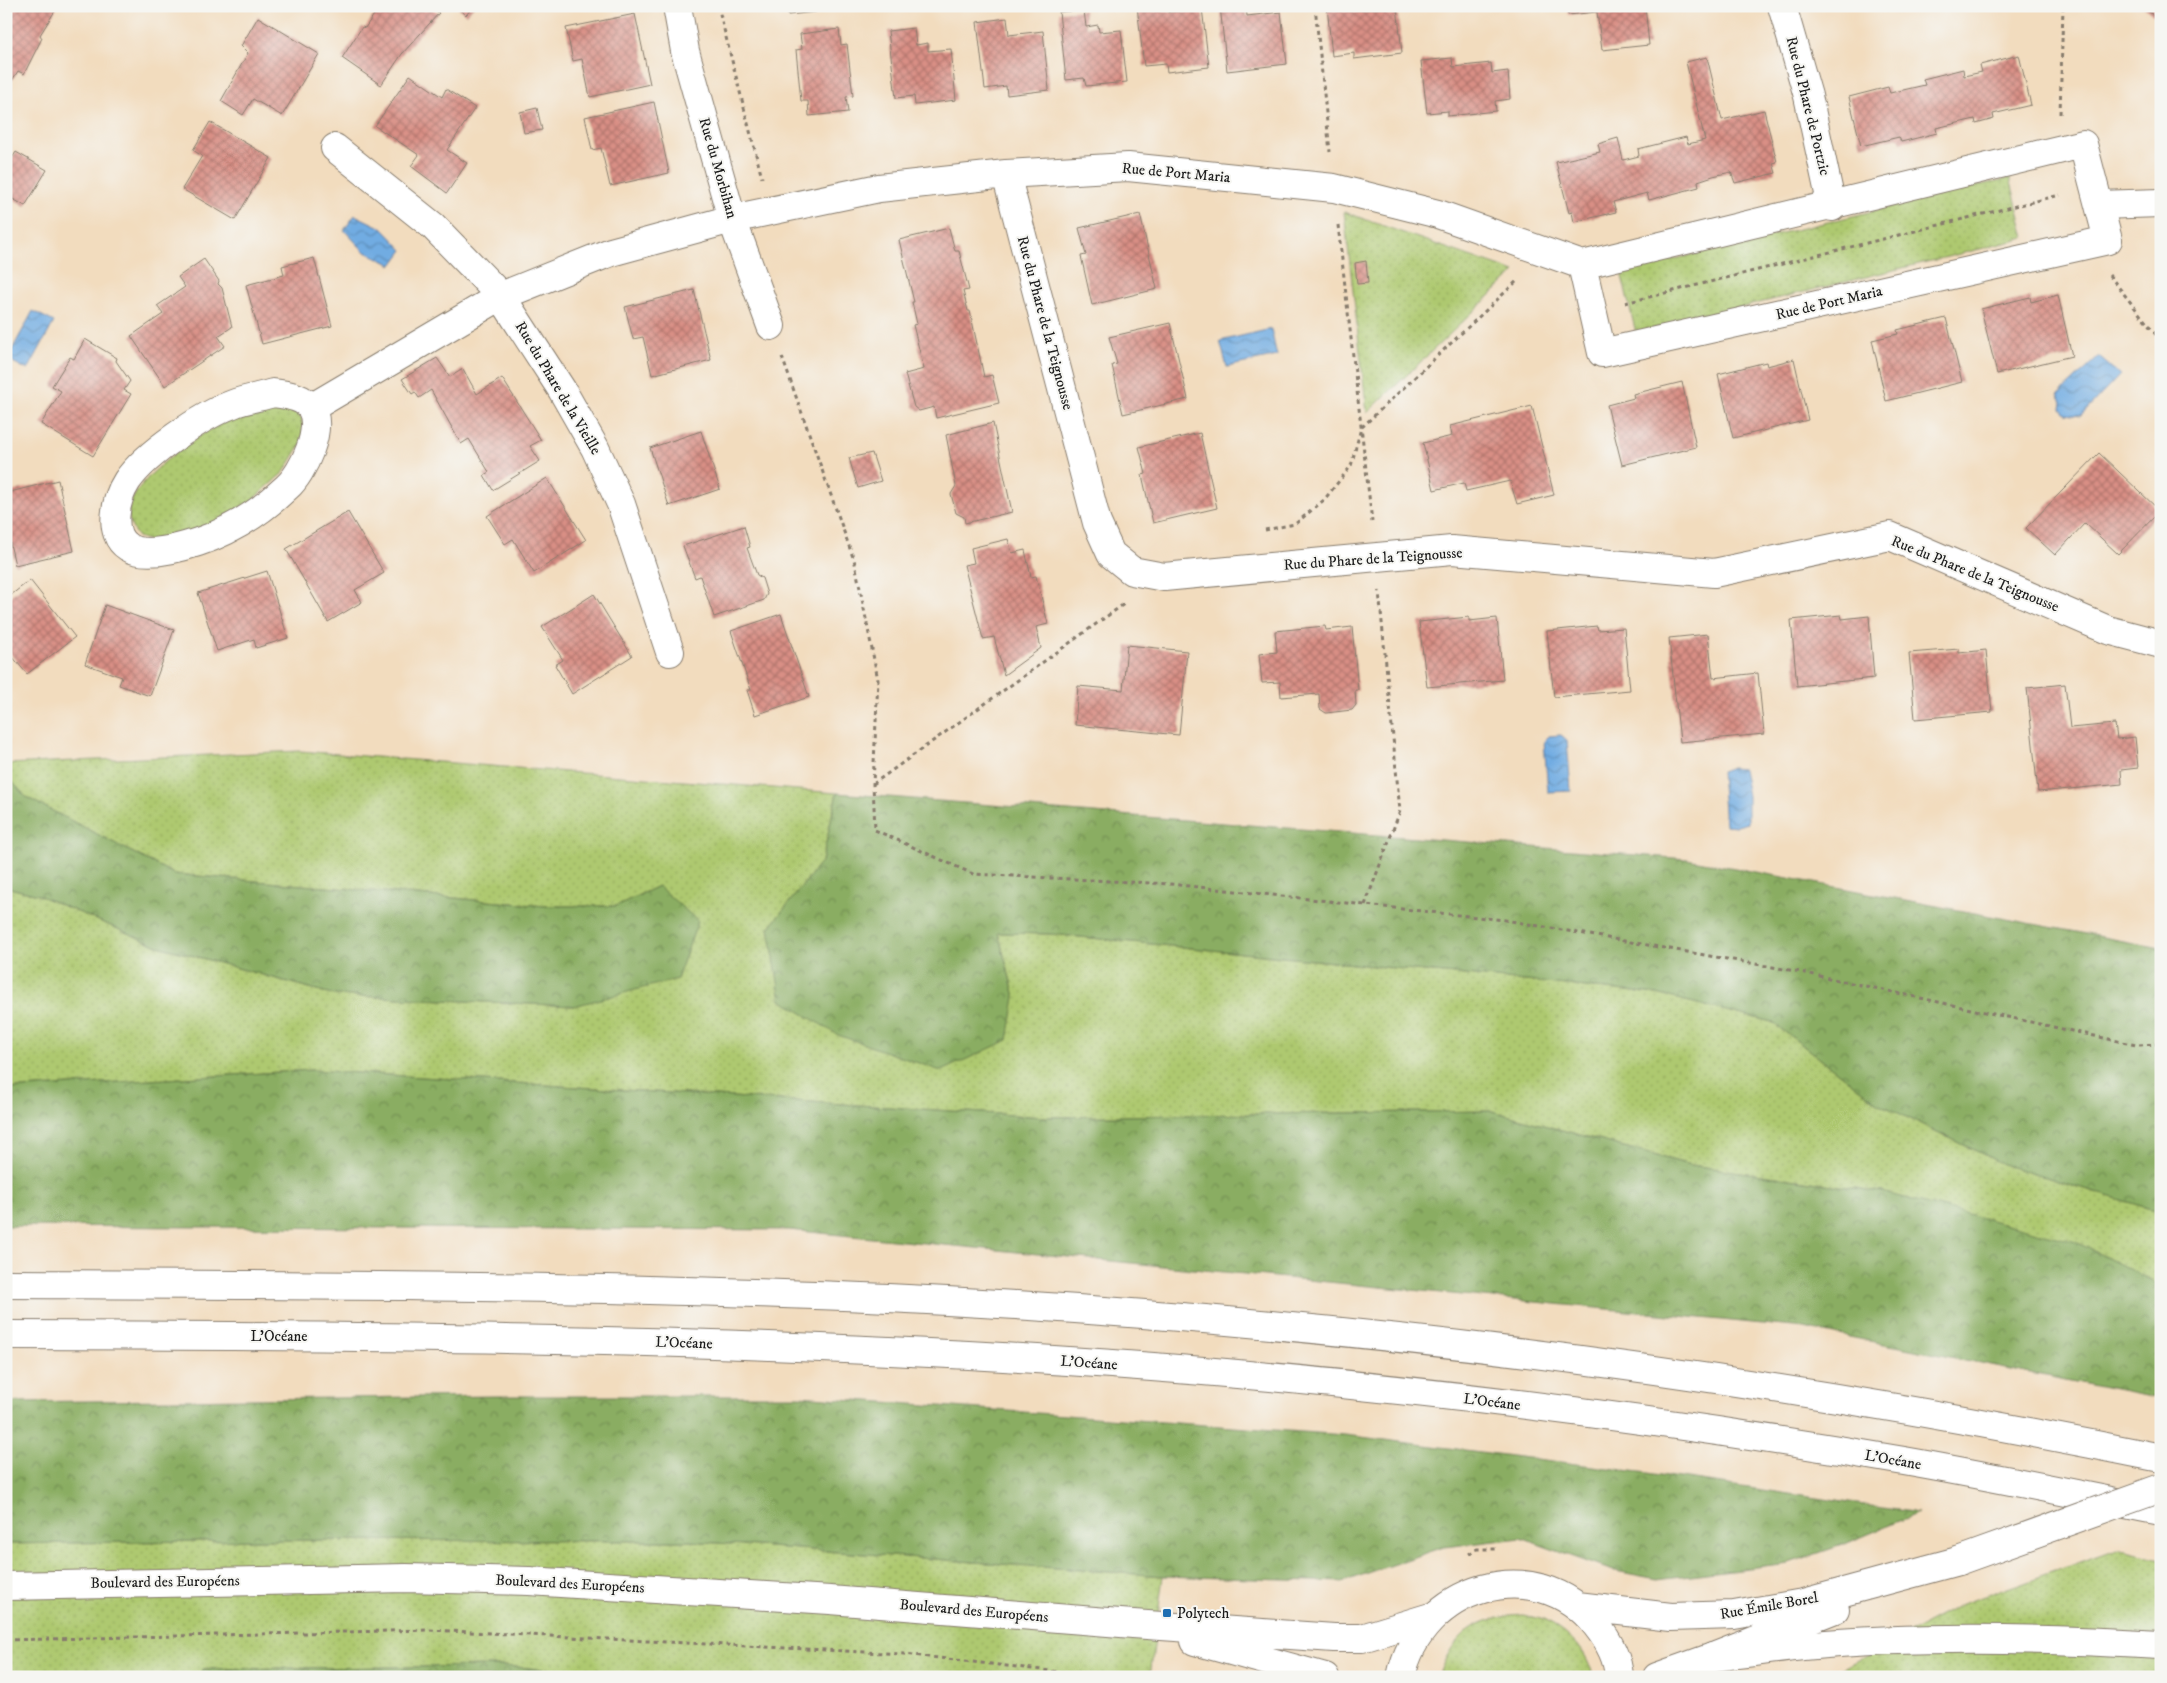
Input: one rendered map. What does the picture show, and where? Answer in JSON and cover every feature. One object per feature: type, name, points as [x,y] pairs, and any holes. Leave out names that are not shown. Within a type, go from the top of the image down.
[{"type":"main road","name":"Rue du Morbihan","points":[[677,6],[685,51],[732,219],[771,326]]},
{"type":"main road","name":"Rue du Phare de Portzic","points":[[1782,6],[1808,96],[1832,206]]},
{"type":"main road","name":"Rue de Port Maria","points":[[732,219],[879,188],[1006,174],[1128,167],[1334,188],[1438,214],[1582,265],[2083,144],[2108,240],[1602,353],[1582,265]]},
{"type":"main road","name":"Rue du Phare de la Vieille","points":[[335,148],[433,226],[502,296],[562,390],[595,448],[621,504],[670,652]]},
{"type":"main road","name":"Rue du Phare de la Teignousse","points":[[1006,174],[1097,523],[1111,554],[1132,571],[1164,577],[1452,550],[1714,573],[1890,536],[2108,630],[2161,644]]},
{"type":"main road","points":[[2097,196],[2161,203]]},
{"type":"main road","points":[[311,408],[502,296],[611,252],[732,219]]},
{"type":"main road","points":[[273,393],[296,397],[311,408],[315,424],[304,466],[289,486],[257,513],[217,536],[175,550],[143,551],[127,547],[116,530],[115,515],[127,481],[153,454],[190,426],[233,404],[273,393]]},
{"type":"main road","points":[[6,1284],[520,1287],[890,1298],[1100,1311],[1327,1331],[1561,1358],[1793,1391],[2018,1429],[2161,1458]]},
{"type":"main road","name":"L’Océane","points":[[6,1335],[407,1337],[639,1341],[888,1351],[1206,1372],[1438,1395],[1749,1436],[1908,1462],[2161,1511]]},
{"type":"main road","name":"Rue Émile Borel","points":[[1657,1677],[1713,1657],[1958,1560],[2161,1488]]},
{"type":"main road","name":"Rue Émile Borel","points":[[1577,1606],[1671,1617],[1734,1615],[1803,1602],[1958,1560]]},
{"type":"main road","name":"Boulevard des Européens","points":[[6,1586],[406,1578],[529,1581],[830,1600],[1334,1638],[1362,1638],[1434,1616]]},
{"type":"main road","points":[[1401,1677],[1408,1653],[1419,1633],[1434,1616],[1449,1604],[1466,1594],[1485,1588],[1523,1585],[1542,1589],[1560,1596],[1577,1606],[1592,1620],[1604,1635],[1613,1653],[1620,1677]]},
{"type":"main road","name":"Boulevard des Européens","points":[[1133,1624],[1320,1674],[1325,1677]]},
{"type":"main road","points":[[1713,1657],[1803,1646],[1892,1642],[1979,1640],[2161,1645]]},
{"type":"path","points":[[1315,6],[1376,557],[1400,812],[1365,905]]},
{"type":"path","points":[[2063,6],[2059,107],[2067,148]]},
{"type":"path","points":[[1593,311],[2097,196]]},
{"type":"path","points":[[2085,246],[2161,341]]},
{"type":"path","points":[[1257,532],[1295,524],[1324,500],[1351,466],[1361,428],[1547,252]]},
{"type":"path","points":[[771,326],[855,563],[878,680],[873,784],[875,830],[973,874],[1170,884],[1505,920],[1782,968],[1904,993],[2136,1045],[2161,1044]]},
{"type":"path","points":[[873,784],[1098,622],[1164,577]]},
{"type":"path","points":[[6,1640],[430,1630],[904,1654],[1102,1677]]},
{"type":"green space","points":[[2010,178],[2025,238],[1636,333],[1621,272]]},
{"type":"green space","points":[[1344,212],[1515,272],[1367,413]]},
{"type":"green space","points":[[268,407],[284,407],[298,413],[302,419],[303,441],[284,472],[251,501],[197,532],[150,541],[138,537],[130,522],[130,505],[135,494],[156,470],[169,458],[210,430],[232,419]]},
{"type":"green space","points":[[300,751],[837,793],[822,861],[769,928],[1015,997],[998,933],[1050,934],[1657,994],[1772,1022],[1878,1103],[2005,1165],[2161,1212],[2161,1285],[2141,1275],[1882,1192],[1690,1165],[1492,1111],[1044,1117],[312,1070],[6,1089],[6,887],[38,895],[158,946],[335,995],[574,1006],[658,886],[616,906],[545,906],[174,874],[25,797],[6,775],[6,764]]},
{"type":"green space","points":[[6,775],[26,797],[174,874],[545,906],[616,906],[658,886],[698,921],[677,979],[574,1006],[335,995],[158,946],[38,895],[6,887]]},
{"type":"green space","points":[[837,793],[1687,859],[2161,948],[2161,1212],[2005,1165],[1878,1103],[1772,1022],[1657,994],[1050,934],[998,933],[1015,997],[1008,1040],[941,1071],[838,1035],[781,1000],[769,928],[822,861]]},
{"type":"green space","points":[[312,1070],[1044,1117],[1492,1111],[1690,1165],[1882,1192],[2076,1242],[2161,1285],[2161,1399],[1804,1328],[789,1230],[6,1226],[6,1089]]},
{"type":"green space","points":[[497,1396],[799,1396],[1345,1435],[1640,1472],[1918,1513],[1845,1544],[1789,1563],[1657,1579],[1610,1570],[1521,1538],[1444,1547],[1342,1582],[1163,1576],[690,1541],[259,1540],[6,1544],[6,1402]]},
{"type":"green space","points":[[259,1540],[690,1541],[1163,1576],[1150,1677],[637,1677],[503,1666],[203,1669],[202,1677],[6,1677],[6,1544]]},
{"type":"green space","points":[[2117,1549],[2161,1559],[2161,1677],[1826,1677],[1960,1605]]},
{"type":"green space","points":[[1523,1615],[1546,1621],[1569,1636],[1587,1659],[1593,1677],[1438,1677],[1444,1661],[1460,1638],[1469,1630],[1493,1619]]},
{"type":"green space","points":[[503,1666],[637,1677],[202,1677],[202,1669]]},
{"type":"water","points":[[355,215],[382,228],[403,250],[392,265],[364,251],[344,230]]},
{"type":"water","points":[[33,311],[54,322],[28,370],[7,359]]},
{"type":"water","points":[[1271,329],[1277,356],[1227,367],[1220,341]]},
{"type":"water","points":[[2099,357],[2120,375],[2081,416],[2065,414],[2061,409],[2062,402],[2058,395]]},
{"type":"water","points":[[1561,735],[1567,740],[1571,791],[1548,792],[1544,741],[1549,736]]},
{"type":"water","points":[[1732,768],[1743,769],[1748,796],[1748,823],[1737,826],[1725,825],[1721,772]]},
{"type":"building","points":[[6,6],[58,6],[40,35],[42,38],[24,74],[18,71],[6,90]]},
{"type":"building","points":[[380,6],[430,6],[439,13],[402,54],[381,85],[342,58],[362,27],[365,28]]},
{"type":"building","points":[[456,6],[474,6],[466,15]]},
{"type":"building","points":[[787,6],[815,6],[816,12],[788,15]]},
{"type":"building","points":[[1137,6],[1167,6],[1168,12],[1202,8],[1209,67],[1167,72],[1166,64],[1144,66]]},
{"type":"building","points":[[1220,6],[1246,6],[1247,16],[1281,12],[1287,64],[1227,71]]},
{"type":"building","points":[[1327,6],[1358,6],[1358,10],[1397,6],[1402,53],[1354,59],[1354,53],[1332,56]]},
{"type":"building","points":[[1567,6],[1645,6],[1649,45],[1602,50],[1597,12],[1568,15]]},
{"type":"building","points":[[2143,6],[2161,6],[2161,23]]},
{"type":"building","points":[[1084,10],[1086,27],[1098,25],[1099,32],[1121,30],[1127,82],[1086,86],[1084,78],[1066,80],[1059,12]]},
{"type":"building","points":[[635,14],[650,84],[590,97],[582,59],[573,61],[566,28]]},
{"type":"building","points":[[258,17],[319,54],[282,116],[253,99],[243,115],[221,101],[248,53],[241,46]]},
{"type":"building","points":[[1007,18],[1009,35],[1043,31],[1049,90],[1007,95],[1006,86],[985,89],[977,22]]},
{"type":"building","points":[[914,28],[916,45],[928,43],[928,51],[951,49],[956,100],[915,105],[914,96],[896,98],[888,31]]},
{"type":"building","points":[[839,29],[841,45],[847,44],[853,96],[846,97],[848,112],[809,116],[808,101],[801,101],[796,50],[802,49],[800,34]]},
{"type":"building","points":[[2019,55],[2031,105],[1993,114],[1994,119],[1976,124],[1975,119],[1936,128],[1937,133],[1901,142],[1899,137],[1861,146],[1849,97],[1888,87],[1890,93],[1925,85],[1923,79],[1963,69],[1964,76],[1982,72],[1980,65]]},
{"type":"building","points":[[1707,57],[1722,120],[1764,110],[1777,162],[1773,163],[1776,173],[1735,183],[1731,172],[1713,176],[1698,181],[1699,187],[1649,200],[1647,193],[1613,202],[1616,212],[1574,222],[1572,212],[1569,213],[1556,162],[1600,152],[1598,144],[1618,138],[1623,160],[1639,156],[1638,149],[1686,137],[1688,144],[1705,140],[1686,62]]},
{"type":"building","points":[[1452,58],[1453,67],[1491,63],[1492,73],[1508,71],[1510,99],[1495,101],[1496,111],[1448,116],[1448,111],[1427,113],[1421,61]]},
{"type":"building","points":[[410,75],[442,97],[446,89],[475,108],[447,150],[467,163],[447,193],[411,166],[419,155],[375,126]]},
{"type":"building","points":[[654,102],[669,173],[610,186],[601,148],[592,150],[585,117]]},
{"type":"building","points":[[537,108],[542,130],[524,133],[520,112]]},
{"type":"building","points":[[210,122],[271,158],[235,220],[182,189],[202,156],[193,150]]},
{"type":"building","points":[[16,152],[47,170],[25,206],[6,195],[6,176],[10,170],[6,167]]},
{"type":"building","points":[[1140,214],[1157,289],[1092,305],[1081,256],[1086,255],[1079,228]]},
{"type":"building","points":[[949,228],[955,251],[959,251],[969,290],[963,291],[968,311],[970,311],[984,377],[992,375],[999,403],[936,418],[934,407],[919,411],[914,407],[905,374],[924,369],[913,325],[917,324],[912,302],[914,302],[899,240]]},
{"type":"building","points":[[314,258],[332,326],[262,344],[246,285],[284,275],[282,266]]},
{"type":"building","points":[[204,259],[222,288],[232,327],[218,336],[225,346],[165,386],[131,336],[163,314],[157,306],[185,287],[178,277]]},
{"type":"building","points":[[1366,261],[1368,283],[1357,284],[1355,263]]},
{"type":"building","points":[[694,290],[711,360],[652,375],[643,337],[633,339],[625,307]]},
{"type":"building","points":[[2058,295],[2072,356],[1997,374],[1981,309],[2030,297],[2031,302]]},
{"type":"building","points":[[1946,318],[1962,382],[1886,401],[1872,340],[1898,334],[1897,330]]},
{"type":"building","points":[[1170,323],[1188,399],[1123,414],[1112,365],[1117,364],[1109,337]]},
{"type":"building","points":[[85,339],[117,358],[116,361],[130,381],[124,390],[131,394],[93,456],[41,424],[61,391],[52,386],[70,357],[74,359]]},
{"type":"building","points":[[437,358],[450,377],[463,369],[477,394],[502,378],[541,440],[530,446],[540,461],[493,490],[484,475],[489,472],[469,439],[461,444],[431,390],[419,398],[415,392],[412,394],[402,379]]},
{"type":"building","points":[[1794,359],[1808,420],[1733,438],[1718,374],[1766,362],[1767,366]]},
{"type":"building","points":[[1682,382],[1696,447],[1622,465],[1607,405],[1634,398],[1633,394]]},
{"type":"building","points":[[1532,406],[1554,495],[1517,504],[1510,481],[1466,491],[1464,483],[1434,490],[1423,443],[1452,436],[1450,426]]},
{"type":"building","points":[[993,423],[1012,512],[965,523],[964,517],[956,513],[951,494],[956,486],[946,435]]},
{"type":"building","points":[[701,431],[720,489],[669,506],[650,448]]},
{"type":"building","points":[[1200,433],[1217,508],[1153,523],[1142,475],[1146,474],[1139,447]]},
{"type":"building","points":[[872,453],[881,481],[858,488],[849,458]]},
{"type":"building","points":[[2099,453],[2160,511],[2118,554],[2085,523],[2055,555],[2026,528]]},
{"type":"building","points":[[547,478],[586,540],[534,573],[513,539],[505,544],[487,516]]},
{"type":"building","points":[[58,480],[74,551],[15,565],[6,526],[6,493]]},
{"type":"building","points":[[348,512],[384,573],[355,590],[362,602],[328,622],[286,549]]},
{"type":"building","points":[[744,526],[750,547],[747,548],[757,575],[762,578],[767,594],[764,600],[714,617],[700,576],[695,578],[683,546]]},
{"type":"building","points":[[1008,539],[1012,553],[1025,550],[1031,577],[1036,576],[1048,624],[1036,627],[1041,648],[1004,675],[994,637],[983,639],[964,565],[974,563],[971,548]]},
{"type":"building","points":[[267,571],[288,638],[256,648],[254,639],[217,651],[198,593]]},
{"type":"building","points":[[30,580],[75,637],[27,674],[6,649],[6,599]]},
{"type":"building","points":[[594,594],[632,656],[572,694],[555,665],[563,660],[542,627]]},
{"type":"building","points":[[105,605],[174,630],[150,696],[119,685],[122,677],[85,664]]},
{"type":"building","points":[[781,614],[809,697],[755,715],[747,690],[751,690],[731,631]]},
{"type":"building","points":[[1841,615],[1842,619],[1869,616],[1874,678],[1797,686],[1791,620]]},
{"type":"building","points":[[1469,617],[1469,621],[1497,618],[1503,680],[1427,687],[1419,622]]},
{"type":"building","points":[[1325,626],[1326,630],[1352,627],[1358,690],[1355,690],[1356,705],[1352,710],[1326,713],[1320,709],[1319,694],[1281,697],[1280,682],[1262,683],[1259,654],[1277,652],[1275,631]]},
{"type":"building","points":[[1597,626],[1598,630],[1624,628],[1630,690],[1554,697],[1547,631]]},
{"type":"building","points":[[1708,634],[1713,678],[1758,673],[1764,734],[1680,742],[1669,638]]},
{"type":"building","points":[[1127,645],[1187,651],[1179,735],[1075,725],[1078,686],[1123,690]]},
{"type":"building","points":[[1959,649],[1959,653],[1986,650],[1992,712],[1915,719],[1909,653]]},
{"type":"building","points":[[2065,684],[2070,728],[2115,724],[2117,739],[2135,737],[2138,768],[2121,770],[2122,784],[2038,792],[2027,688]]},
{"type":"place","name":"Polytech","points":[[1167,1613]]}]
